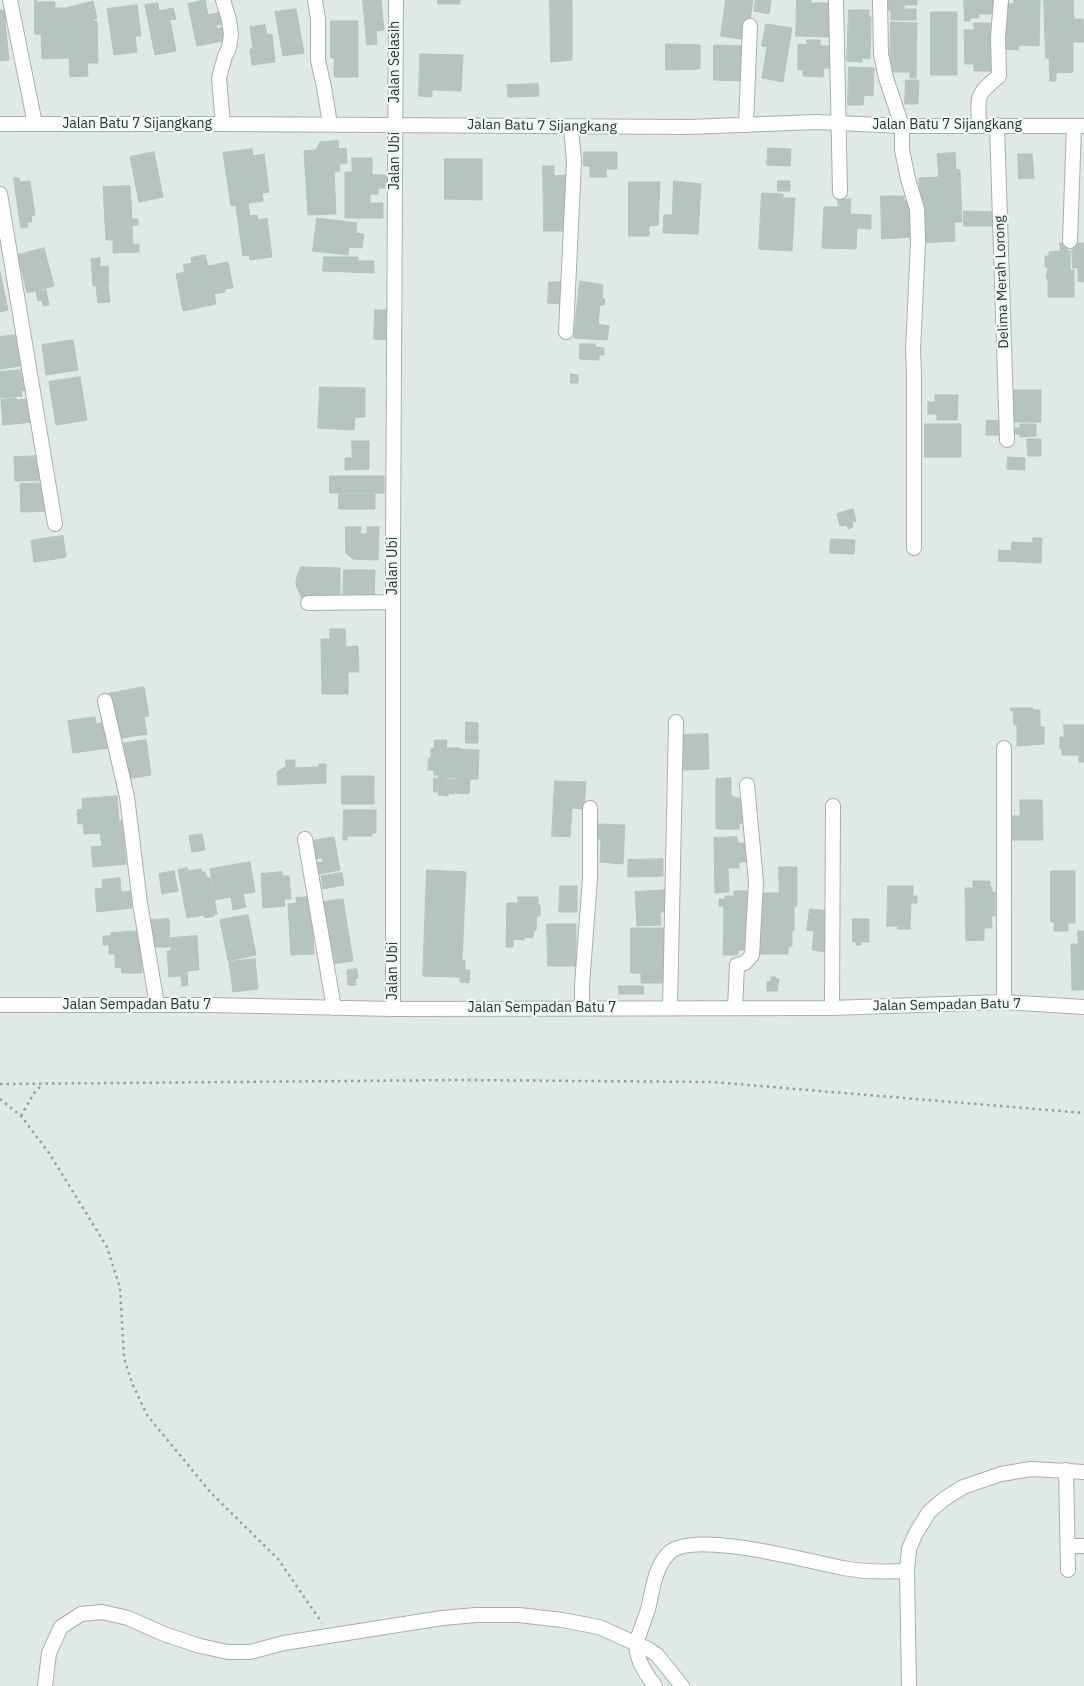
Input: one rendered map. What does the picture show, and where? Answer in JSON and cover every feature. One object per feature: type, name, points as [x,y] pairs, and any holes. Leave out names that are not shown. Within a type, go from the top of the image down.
[{"type":"street","points":[[10,0],[35,124]]},
{"type":"street","points":[[212,0],[229,20]]},
{"type":"street","points":[[223,0],[231,34],[229,48],[224,56],[219,78],[223,124]]},
{"type":"street","points":[[315,0],[318,18],[318,60],[330,124]]},
{"type":"street","name":"Jalan Selasih","points":[[395,124],[396,0]]},
{"type":"street","points":[[836,0],[840,192]]},
{"type":"street","points":[[880,0],[881,54],[886,78],[902,126],[902,150],[917,209],[918,242],[913,351],[914,548]]},
{"type":"street","points":[[979,125],[978,100],[980,93],[999,76],[998,37],[1001,0]]},
{"type":"street","points":[[746,125],[750,26]]},
{"type":"street","name":"Jalan Batu 7 Sijangkang","points":[[0,124],[395,124],[688,127],[816,122],[902,126],[1079,126]]},
{"type":"street","name":"Jalan Ubi","points":[[393,1009],[395,124]]},
{"type":"street","name":"Delima Merah Lorong","points":[[997,125],[1007,440]]},
{"type":"street","points":[[1070,241],[1079,126]]},
{"type":"street","points":[[566,332],[574,161],[571,127]]},
{"type":"street","points":[[0,194],[55,524]]},
{"type":"street","points":[[308,603],[393,602]]},
{"type":"street","points":[[105,701],[127,797],[140,903],[157,1006]]},
{"type":"street","points":[[670,1008],[676,722]]},
{"type":"street","points":[[1004,748],[1004,1002]]},
{"type":"street","points":[[735,1008],[737,965],[745,963],[752,955],[756,892],[748,785]]},
{"type":"street","points":[[832,1008],[833,806]]},
{"type":"street","points":[[582,1008],[590,878],[590,808]]},
{"type":"street","points":[[305,839],[334,1008]]},
{"type":"street","name":"Jalan Sempadan Batu 7","points":[[0,1005],[393,1009],[832,1008],[1004,1002],[1084,1007]]},
{"type":"street","points":[[909,1686],[907,1571],[909,1549],[929,1512],[944,1499],[963,1487],[1001,1474],[1031,1469],[1084,1472]]},
{"type":"street","points":[[1066,1470],[1068,1570]]},
{"type":"street","points":[[655,1686],[648,1678],[640,1662],[636,1643],[644,1623],[658,1568],[670,1552],[690,1545],[724,1545],[870,1572],[907,1571]]},
{"type":"street","points":[[1068,1546],[1084,1546]]},
{"type":"street","points":[[45,1686],[49,1653],[60,1627],[81,1614],[102,1612],[128,1618],[200,1646],[228,1652],[250,1652],[284,1643],[442,1618],[476,1615],[518,1615],[562,1620],[599,1627],[636,1643],[657,1655],[682,1686]]},
{"type":"path","points":[[0,1084],[462,1080],[712,1082],[1084,1113]]},
{"type":"path","points":[[20,1116],[34,1093],[44,1083]]},
{"type":"path","points":[[0,1099],[20,1116],[50,1153],[107,1247],[120,1288],[124,1358],[132,1383],[147,1415],[211,1493],[278,1559],[330,1635]]},
{"type":"building","points":[[35,0],[37,2],[55,2],[55,8],[66,8],[93,1],[97,18],[90,20],[97,21],[98,63],[87,63],[88,76],[70,77],[69,58],[42,59],[41,34],[35,34]]},
{"type":"building","points":[[205,0],[208,15],[221,12],[223,24],[216,25],[217,29],[224,27],[227,40],[197,46],[188,4]]},
{"type":"building","points":[[363,0],[381,0],[384,30],[376,31],[377,44],[367,45]]},
{"type":"building","points":[[438,0],[460,0],[460,4],[438,4]]},
{"type":"building","points":[[550,0],[572,0],[572,60],[551,62]]},
{"type":"building","points":[[726,0],[753,0],[747,40],[721,36]]},
{"type":"building","points":[[756,0],[771,0],[769,14],[754,11]]},
{"type":"building","points":[[797,0],[811,0],[811,3],[831,3],[829,37],[796,36]]},
{"type":"building","points":[[888,0],[917,0],[917,5],[903,5],[905,9],[916,9],[916,20],[891,20]]},
{"type":"building","points":[[964,0],[993,0],[993,14],[978,14],[979,18],[970,18],[970,21],[965,21]]},
{"type":"building","points":[[1014,0],[1040,0],[1039,46],[1019,45],[1018,50],[1005,49],[1007,3],[1014,4]]},
{"type":"building","points":[[1044,0],[1073,0],[1074,19],[1083,19],[1084,42],[1073,42],[1073,72],[1056,73],[1056,81],[1050,81],[1049,58],[1046,58]]},
{"type":"building","points":[[158,3],[159,11],[173,8],[176,19],[170,20],[176,51],[155,55],[145,5]]},
{"type":"building","points":[[137,5],[141,36],[135,36],[137,52],[114,55],[107,9]]},
{"type":"building","points":[[296,9],[304,53],[283,56],[275,12]]},
{"type":"building","points":[[9,10],[10,21],[5,21],[9,60],[0,61],[0,11]]},
{"type":"building","points":[[849,10],[869,10],[869,17],[871,17],[870,59],[862,58],[862,62],[847,61]]},
{"type":"building","points":[[931,12],[957,12],[957,75],[931,75]]},
{"type":"building","points":[[331,21],[358,21],[358,77],[334,77],[334,58],[331,58]]},
{"type":"building","points":[[891,22],[917,23],[916,78],[910,78],[910,72],[890,72]]},
{"type":"building","points":[[974,23],[990,23],[991,71],[974,71],[974,64],[965,64],[964,30],[974,30]]},
{"type":"building","points":[[766,24],[792,28],[783,82],[762,78],[767,47],[762,46]]},
{"type":"building","points":[[265,25],[267,35],[272,34],[275,62],[252,65],[250,49],[253,49],[250,27]]},
{"type":"building","points":[[807,40],[820,40],[820,46],[830,46],[829,68],[824,68],[823,77],[803,76],[803,70],[798,70],[798,44],[807,45]]},
{"type":"building","points":[[666,44],[700,45],[700,69],[666,70]]},
{"type":"building","points":[[714,45],[745,46],[745,81],[714,80]]},
{"type":"building","points":[[420,54],[463,55],[461,91],[432,90],[432,97],[419,96]]},
{"type":"building","points":[[849,67],[874,68],[873,96],[864,95],[863,105],[848,105]]},
{"type":"building","points":[[906,80],[919,80],[918,104],[905,104]]},
{"type":"building","points":[[538,84],[539,96],[508,97],[507,85]]},
{"type":"building","points":[[338,141],[339,149],[346,148],[347,163],[339,164],[340,171],[334,172],[336,214],[308,215],[304,151],[316,150],[320,142]]},
{"type":"building","points":[[768,148],[791,149],[790,166],[767,165]]},
{"type":"building","points":[[252,149],[253,156],[264,154],[269,192],[262,193],[263,201],[231,206],[223,153]]},
{"type":"building","points":[[154,152],[163,197],[139,202],[130,157]]},
{"type":"building","points":[[584,152],[617,152],[617,169],[606,169],[606,177],[590,177],[590,166],[584,166]]},
{"type":"building","points":[[955,153],[956,169],[960,170],[962,222],[954,222],[955,241],[922,243],[919,178],[939,177],[937,154]]},
{"type":"building","points":[[1018,154],[1032,154],[1034,178],[1019,179]]},
{"type":"building","points":[[352,158],[372,158],[372,175],[391,175],[391,188],[378,188],[378,194],[370,194],[370,203],[383,203],[383,218],[345,218],[345,172],[352,172]]},
{"type":"building","points":[[445,159],[482,159],[482,200],[445,199]]},
{"type":"building","points":[[543,166],[554,166],[554,176],[566,175],[567,231],[544,231]]},
{"type":"building","points":[[14,178],[19,178],[20,182],[30,181],[35,215],[31,216],[32,222],[27,222],[28,227],[21,228]]},
{"type":"building","points":[[674,181],[701,184],[698,234],[663,233],[664,215],[672,215]]},
{"type":"building","points":[[778,181],[790,181],[790,191],[778,191]]},
{"type":"building","points":[[629,182],[660,182],[658,225],[649,226],[649,236],[629,236]]},
{"type":"building","points":[[130,186],[132,219],[138,219],[138,225],[132,225],[133,245],[139,244],[139,252],[113,253],[113,240],[106,240],[103,187]]},
{"type":"building","points":[[762,193],[783,194],[783,198],[795,198],[792,251],[759,249]]},
{"type":"building","points":[[881,196],[904,196],[904,201],[912,201],[914,237],[882,239]]},
{"type":"building","points":[[838,199],[851,199],[850,214],[871,215],[871,229],[857,228],[856,249],[822,248],[824,207],[838,207]]},
{"type":"building","points":[[248,204],[250,216],[257,215],[258,220],[267,218],[272,257],[250,260],[249,255],[243,256],[236,206]]},
{"type":"building","points":[[964,211],[997,212],[997,226],[964,226]]},
{"type":"building","points":[[317,218],[357,223],[356,233],[364,234],[362,248],[349,247],[348,255],[313,251]]},
{"type":"building","points":[[1060,243],[1067,243],[1067,251],[1070,251],[1070,271],[1074,270],[1074,297],[1048,297],[1048,279],[1046,279],[1048,267],[1045,267],[1045,256],[1049,256],[1049,252],[1060,251]]},
{"type":"building","points":[[1072,243],[1084,243],[1084,282],[1078,281],[1078,268],[1073,268]]},
{"type":"building","points":[[44,248],[54,286],[27,293],[18,255]]},
{"type":"building","points":[[205,255],[208,266],[228,262],[233,288],[214,294],[216,304],[183,311],[176,274],[185,272],[183,265],[192,263],[191,258]]},
{"type":"building","points":[[324,257],[358,257],[358,261],[374,261],[374,273],[323,271]]},
{"type":"building","points":[[100,258],[100,267],[108,266],[109,285],[93,286],[91,259]]},
{"type":"building","points":[[0,272],[8,310],[0,312]]},
{"type":"building","points":[[580,281],[603,285],[602,298],[605,299],[604,305],[600,305],[598,324],[609,326],[607,340],[574,338]]},
{"type":"building","points":[[549,282],[564,282],[564,304],[548,303]]},
{"type":"building","points":[[108,286],[110,302],[98,303],[96,287]]},
{"type":"building","points":[[46,290],[49,305],[43,306],[42,300],[38,301],[36,292]]},
{"type":"building","points":[[375,310],[389,310],[388,340],[374,339]]},
{"type":"building","points":[[16,335],[21,366],[0,369],[0,337]]},
{"type":"building","points":[[73,340],[78,370],[46,375],[42,345]]},
{"type":"building","points":[[580,344],[595,344],[595,347],[604,348],[604,355],[599,355],[599,360],[580,359]]},
{"type":"building","points":[[21,370],[21,377],[28,379],[29,390],[21,391],[22,396],[0,398],[0,372]]},
{"type":"building","points":[[571,374],[578,375],[578,383],[571,383]]},
{"type":"building","points":[[80,377],[87,420],[56,425],[49,382]]},
{"type":"building","points":[[320,387],[365,388],[365,417],[355,417],[354,430],[318,428]]},
{"type":"building","points":[[1014,390],[1041,390],[1041,422],[1014,422]]},
{"type":"building","points":[[935,395],[958,395],[957,420],[937,420],[937,414],[928,414],[928,402],[935,402]]},
{"type":"building","points":[[16,398],[17,400],[32,399],[34,422],[3,425],[1,400]]},
{"type":"building","points":[[987,420],[1000,421],[999,435],[986,435]]},
{"type":"building","points":[[925,424],[961,424],[961,457],[925,457]]},
{"type":"building","points":[[1020,424],[1036,424],[1036,436],[1020,437],[1020,434],[1013,434],[1013,428],[1020,428]]},
{"type":"building","points":[[1027,439],[1041,439],[1041,456],[1028,456]]},
{"type":"building","points":[[352,441],[369,441],[369,469],[345,470],[345,458],[352,458]]},
{"type":"building","points":[[42,456],[45,480],[15,481],[14,457]]},
{"type":"building","points":[[1008,457],[1025,458],[1025,470],[1007,469]]},
{"type":"building","points":[[330,476],[384,476],[384,493],[330,493]]},
{"type":"building","points":[[48,483],[49,511],[21,512],[20,484]]},
{"type":"building","points":[[339,494],[375,494],[375,509],[339,509]]},
{"type":"building","points":[[853,509],[856,521],[852,522],[853,527],[848,529],[847,525],[840,526],[837,514]]},
{"type":"building","points":[[346,527],[361,527],[360,534],[367,534],[367,527],[379,527],[378,560],[353,559],[346,553]]},
{"type":"building","points":[[63,536],[66,557],[50,560],[47,538]]},
{"type":"building","points":[[46,538],[49,560],[34,562],[31,541]]},
{"type":"building","points":[[1033,538],[1042,538],[1041,563],[998,561],[999,550],[1011,551],[1012,542],[1033,543]]},
{"type":"building","points":[[831,539],[855,540],[854,554],[830,553]]},
{"type":"building","points":[[301,567],[340,568],[340,601],[303,601],[296,585]]},
{"type":"building","points":[[344,570],[375,570],[374,601],[343,601]]},
{"type":"building","points":[[330,629],[345,629],[346,647],[358,646],[359,672],[348,672],[348,694],[322,694],[321,639],[330,639]]},
{"type":"building","points":[[144,687],[149,716],[144,717],[147,734],[115,739],[107,694]]},
{"type":"building","points":[[1011,708],[1033,708],[1033,710],[1040,710],[1040,727],[1044,727],[1044,744],[1017,746],[1017,725],[1014,725],[1013,710],[1011,711]]},
{"type":"building","points":[[95,717],[96,724],[104,722],[108,748],[73,753],[68,721]]},
{"type":"building","points":[[466,722],[478,723],[478,743],[466,743]]},
{"type":"building","points":[[1064,725],[1084,725],[1084,762],[1079,762],[1079,755],[1062,755],[1060,737],[1064,737]]},
{"type":"building","points":[[708,734],[709,769],[684,770],[682,735]]},
{"type":"building","points":[[146,740],[151,775],[127,779],[121,744]]},
{"type":"building","points":[[435,740],[447,740],[446,748],[460,748],[459,778],[438,778],[439,757],[431,757],[431,749],[434,748]]},
{"type":"building","points":[[461,749],[479,750],[478,779],[459,779]]},
{"type":"building","points":[[429,758],[438,758],[438,775],[434,775],[434,770],[428,770]]},
{"type":"building","points":[[286,760],[295,760],[295,768],[319,767],[319,764],[326,764],[326,783],[278,785],[277,772],[286,766]]},
{"type":"building","points":[[342,776],[374,776],[374,804],[342,804]]},
{"type":"building","points":[[434,778],[455,780],[454,794],[448,793],[448,796],[438,795],[439,792],[434,792]]},
{"type":"building","points":[[731,778],[731,796],[741,799],[741,805],[745,805],[746,823],[739,823],[739,829],[716,829],[716,779]]},
{"type":"building","points":[[456,779],[470,779],[469,794],[456,793]]},
{"type":"building","points":[[555,781],[586,782],[584,809],[572,808],[570,837],[552,836]]},
{"type":"building","points":[[117,796],[119,821],[78,824],[77,810],[83,809],[82,799]]},
{"type":"building","points":[[1020,800],[1042,800],[1043,840],[1010,840],[1009,816],[1020,816]]},
{"type":"building","points":[[344,810],[376,810],[376,833],[372,833],[372,836],[347,836],[347,840],[343,840]]},
{"type":"building","points":[[122,821],[126,864],[93,867],[91,847],[102,846],[100,833],[84,834],[83,824]]},
{"type":"building","points":[[597,824],[625,825],[623,864],[600,862],[601,839],[596,839]]},
{"type":"building","points":[[202,834],[205,850],[192,852],[189,836]]},
{"type":"building","points":[[334,837],[340,870],[319,874],[317,863],[323,862],[322,858],[315,859],[312,841]]},
{"type":"building","points":[[737,837],[738,843],[746,843],[746,862],[739,862],[739,868],[728,868],[729,892],[715,893],[714,838]]},
{"type":"building","points":[[663,859],[663,876],[628,877],[628,860]]},
{"type":"building","points":[[250,862],[255,892],[243,894],[246,907],[233,910],[231,897],[215,900],[210,869]]},
{"type":"building","points":[[779,867],[797,867],[797,906],[794,906],[792,946],[788,946],[788,954],[756,954],[761,893],[779,893]]},
{"type":"building","points":[[187,868],[188,871],[201,869],[201,872],[205,872],[207,878],[210,878],[217,914],[214,914],[214,916],[205,918],[204,915],[187,918],[178,870]]},
{"type":"building","points":[[427,870],[466,872],[462,960],[465,961],[465,970],[470,970],[469,983],[460,982],[460,977],[423,976]]},
{"type":"building","points":[[174,871],[178,891],[162,894],[159,874]]},
{"type":"building","points":[[1051,871],[1075,871],[1075,923],[1068,923],[1068,931],[1054,931],[1054,922],[1051,922]]},
{"type":"building","points":[[282,872],[282,876],[289,876],[291,899],[284,899],[285,906],[263,908],[261,874]]},
{"type":"building","points":[[342,873],[344,885],[323,889],[321,876]]},
{"type":"building","points":[[120,878],[121,892],[130,891],[132,908],[97,912],[95,889],[103,888],[102,880]]},
{"type":"building","points":[[973,881],[990,881],[992,892],[995,892],[995,916],[991,916],[992,928],[984,928],[984,940],[966,941],[965,888],[973,888]]},
{"type":"building","points":[[560,886],[577,886],[577,912],[559,912]]},
{"type":"building","points":[[888,886],[913,886],[913,896],[917,896],[917,903],[911,903],[910,929],[898,929],[898,926],[887,926]]},
{"type":"building","points":[[666,890],[668,912],[660,912],[661,925],[637,926],[635,892]]},
{"type":"building","points":[[734,891],[751,891],[750,950],[738,950],[738,955],[723,955],[724,906],[719,906],[719,899],[725,899],[725,896],[734,896]]},
{"type":"building","points":[[311,897],[314,954],[291,955],[288,904],[297,903],[296,898]]},
{"type":"building","points":[[518,897],[538,897],[540,916],[537,916],[536,930],[534,930],[533,938],[525,937],[524,940],[513,939],[513,947],[506,947],[507,903],[518,903]]},
{"type":"building","points":[[343,899],[353,961],[332,964],[323,902]]},
{"type":"building","points":[[810,909],[832,911],[827,952],[812,950],[814,931],[807,930]]},
{"type":"building","points":[[248,915],[256,955],[228,961],[220,920]]},
{"type":"building","points":[[169,919],[170,947],[149,947],[148,920]]},
{"type":"building","points":[[853,919],[869,919],[869,942],[861,942],[861,945],[856,945],[856,942],[853,942]]},
{"type":"building","points":[[547,924],[576,924],[576,966],[548,966]]},
{"type":"building","points":[[631,928],[665,928],[665,983],[641,983],[641,973],[631,973]]},
{"type":"building","points":[[140,931],[142,973],[122,973],[121,967],[115,968],[115,954],[109,954],[109,945],[103,945],[103,936],[111,936],[111,933]]},
{"type":"building","points":[[1078,931],[1084,931],[1084,990],[1072,990],[1071,944],[1078,944]]},
{"type":"building","points":[[197,936],[199,970],[187,971],[188,985],[182,986],[181,976],[169,977],[167,951],[171,951],[171,938]]},
{"type":"building","points":[[255,959],[258,989],[233,992],[229,962]]},
{"type":"building","points":[[357,969],[358,978],[355,979],[356,985],[348,985],[347,970]]},
{"type":"building","points":[[771,977],[779,979],[777,991],[767,991],[767,982],[771,981]]},
{"type":"building","points":[[619,986],[643,986],[644,994],[619,994]]}]
